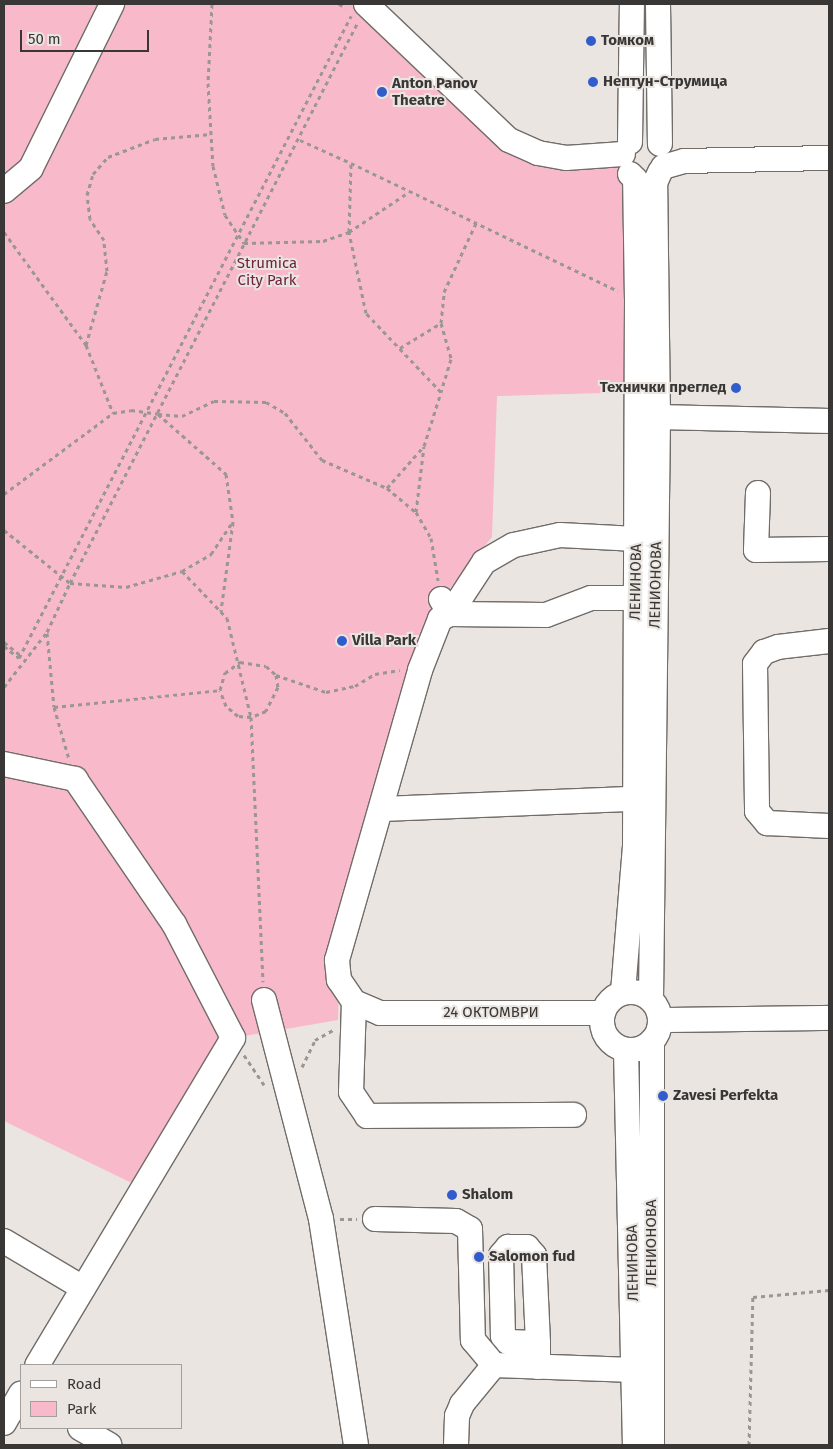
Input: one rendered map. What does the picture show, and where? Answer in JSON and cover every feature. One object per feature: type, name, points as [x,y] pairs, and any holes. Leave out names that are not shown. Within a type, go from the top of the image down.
[{"type":"street","points":[[4,191],[31,168],[112,4]]},
{"type":"street","name":"ЛЕНИНОВА","points":[[622,992],[635,799],[637,300],[635,179],[627,160],[632,4]]},
{"type":"street","points":[[658,4],[666,159]]},
{"type":"street","points":[[363,7],[509,140],[538,153],[627,160],[646,180],[666,159],[829,158]]},
{"type":"street","points":[[627,160],[647,137],[666,159]]},
{"type":"street","name":"ЛЕНИОНОВА","points":[[652,1445],[658,417],[655,183],[666,159]]},
{"type":"street","points":[[658,417],[829,421]]},
{"type":"street","points":[[758,493],[756,550],[829,549]]},
{"type":"street","points":[[574,1115],[367,1116],[351,1092],[354,1002],[339,980],[337,960],[382,809],[420,670],[434,630],[446,606],[484,562],[514,545],[560,535],[636,539]]},
{"type":"street","points":[[446,606],[546,615],[591,598],[635,598]]},
{"type":"street","points":[[829,641],[778,647],[764,652],[755,664],[757,811],[766,823],[829,826]]},
{"type":"street","points":[[4,764],[74,779],[174,924],[233,1038],[38,1364]]},
{"type":"street","points":[[382,809],[635,799]]},
{"type":"street","points":[[655,1020],[626,1050],[604,1033],[602,1013],[610,1000],[622,992],[655,1020],[829,1018]]},
{"type":"street","points":[[264,1000],[287,1097],[321,1219],[356,1445]]},
{"type":"street","name":"24 ОКТОМВРИ","points":[[354,1002],[380,1013],[602,1013]]},
{"type":"street","name":"ЛЕНИНОВА","points":[[626,1050],[634,1370],[634,1445]]},
{"type":"street","points":[[375,1219],[456,1221],[470,1229],[473,1340],[494,1365]]},
{"type":"street","points":[[4,1241],[83,1288]]},
{"type":"street","points":[[456,1445],[456,1422],[462,1404],[494,1365],[538,1355],[634,1370]]},
{"type":"street","points":[[4,1423],[20,1395]]},
{"type":"street","points":[[82,1429],[110,1445]]},
{"type":"street","points":[[652,1445],[670,1445]]},
{"type":"path","points":[[212,4],[211,134],[213,166],[225,215],[236,238],[244,243],[323,241],[349,232],[410,192]]},
{"type":"path","points":[[22,657],[48,632],[70,583],[244,243],[300,140],[363,7]]},
{"type":"path","points":[[4,687],[22,657],[236,238],[363,7]]},
{"type":"path","points":[[86,345],[107,271],[104,240],[90,219],[87,195],[93,174],[108,157],[155,139],[211,134]]},
{"type":"path","points":[[300,140],[637,300]]},
{"type":"path","points":[[351,163],[349,232],[366,313],[441,392]]},
{"type":"path","points":[[416,512],[424,446],[451,359],[441,322],[444,292],[476,223]]},
{"type":"path","points":[[4,232],[86,345],[112,414]]},
{"type":"path","points":[[400,348],[441,322]]},
{"type":"path","points":[[4,494],[112,414],[146,412],[182,416],[214,402],[266,402],[284,413],[322,460],[387,488],[416,512],[431,538],[446,606]]},
{"type":"path","points":[[158,414],[226,474],[233,522],[221,612]]},
{"type":"path","points":[[387,488],[424,446]]},
{"type":"path","points":[[4,530],[70,583],[126,587],[182,571],[211,554],[233,522]]},
{"type":"path","points":[[182,571],[227,618],[240,662],[251,717],[264,1000]]},
{"type":"path","points":[[48,632],[54,707],[74,779]]},
{"type":"path","points":[[4,642],[22,657]]},
{"type":"path","points":[[4,646],[22,657]]},
{"type":"path","points":[[276,675],[275,700],[266,711],[251,717],[238,716],[226,706],[220,690],[225,673],[240,662],[257,661],[276,675],[326,692],[355,686],[375,674],[420,670]]},
{"type":"path","points":[[54,707],[220,690]]},
{"type":"path","points":[[233,1038],[268,1090],[287,1097],[315,1040],[332,1030],[353,1027]]},
{"type":"path","points":[[321,1219],[375,1219]]},
{"type":"path","points":[[750,1445],[753,1297],[829,1290]]},
{"type":"green space","name":"Strumica City Park","points":[[4,4],[366,4],[509,140],[598,157],[635,179],[637,392],[497,396],[492,537],[441,599],[339,980],[338,1020],[233,1038],[142,1188],[4,1121]]},
{"type":"place","name":"Томком","points":[[591,41]]},
{"type":"place","name":"Нептун-Струмица","points":[[593,82]]},
{"type":"place","name":"Anton Panov Theatre","points":[[382,92]]},
{"type":"place","name":"Технички преглед","points":[[736,388]]},
{"type":"place","name":"Villa Park","points":[[342,641]]},
{"type":"place","name":"Zavesi Perfekta","points":[[663,1096]]},
{"type":"place","name":"Shalom","points":[[452,1195]]},
{"type":"place","name":"Salomon fud","points":[[479,1257]]}]
